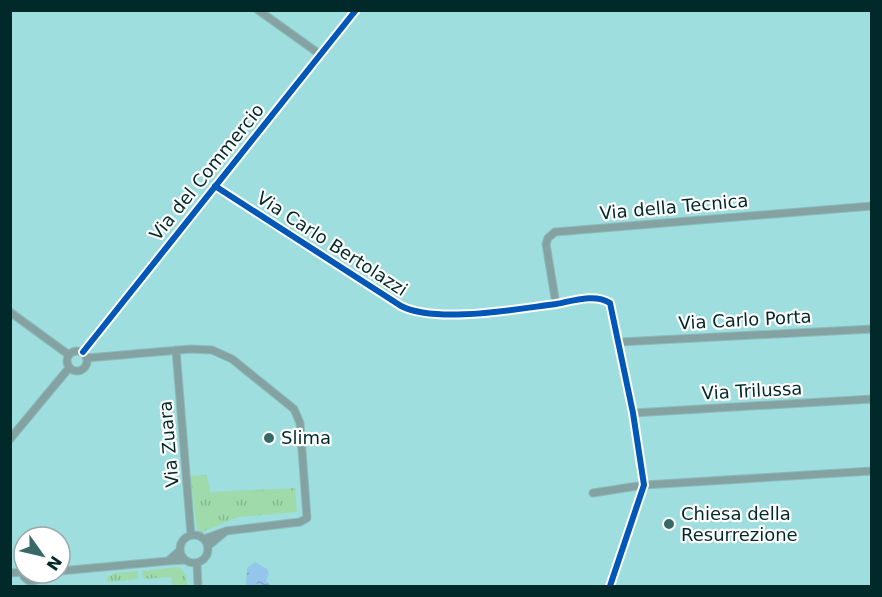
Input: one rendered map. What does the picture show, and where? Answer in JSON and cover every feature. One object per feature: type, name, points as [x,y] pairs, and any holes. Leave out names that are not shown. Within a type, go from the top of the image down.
[{"type":"street","points":[[258,10],[321,55]]},
{"type":"street","name":"Via del Commercio","points":[[85,355],[215,186],[356,10]]},
{"type":"street","name":"Via Carlo Bertolazzi","points":[[215,186],[412,311],[430,314],[504,311],[595,298],[608,302],[613,308],[620,342],[644,485]]},
{"type":"street","name":"Via della Tecnica","points":[[556,304],[546,244],[548,238],[555,232],[872,206]]},
{"type":"street","points":[[10,312],[69,355]]},
{"type":"street","name":"Via Carlo Porta","points":[[620,342],[872,328]]},
{"type":"street","points":[[85,355],[87,365],[82,370],[77,372],[69,368],[67,362],[69,355],[75,351],[85,355],[205,349],[226,356],[294,409],[300,421],[307,518],[300,522],[226,531],[206,543]]},
{"type":"street","name":"Via Zuara","points":[[176,350],[191,535]]},
{"type":"street","points":[[10,439],[69,368]]},
{"type":"street","name":"Via Trilussa","points":[[633,413],[872,399]]},
{"type":"street","points":[[593,493],[644,485],[872,471]]},
{"type":"street","points":[[610,586],[644,485]]},
{"type":"street","points":[[168,561],[179,551],[181,542],[191,535],[206,543]]},
{"type":"street","points":[[197,564],[207,555],[206,543]]},
{"type":"street","points":[[179,551],[184,560]]},
{"type":"street","points":[[72,570],[184,560],[197,564]]},
{"type":"street","points":[[197,564],[198,586]]},
{"type":"green space","points":[[207,475],[210,492],[295,488],[297,512],[238,517],[202,532],[197,529],[190,476]]},
{"type":"green space","points":[[179,567],[186,575],[187,585],[172,586],[171,577],[143,579],[142,571]]},
{"type":"green space","points":[[138,571],[138,579],[108,582],[107,577],[115,573]]},
{"type":"water","points":[[255,562],[267,569],[269,574],[266,581],[271,586],[246,585],[247,568]]},
{"type":"cycle path","points":[[83,352],[356,10]]},
{"type":"cycle path","points":[[215,186],[401,306],[416,311],[455,315],[477,314],[591,298],[610,303],[633,413],[644,485],[610,586]]},
{"type":"place","name":"Slima","points":[[269,438]]},
{"type":"place","name":"Chiesa della Resurrezione","points":[[669,524]]}]
